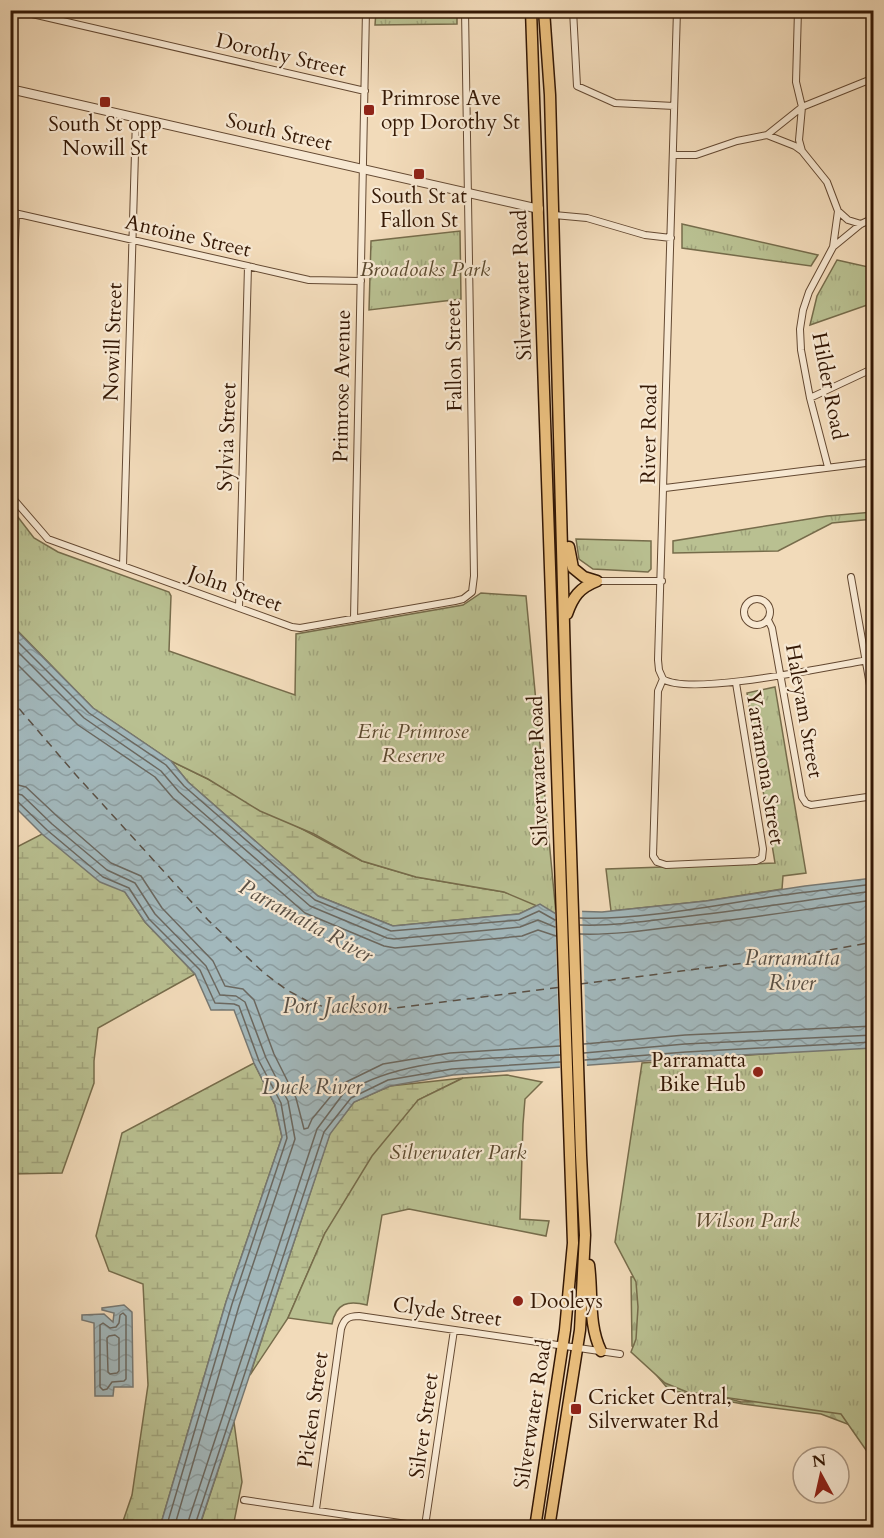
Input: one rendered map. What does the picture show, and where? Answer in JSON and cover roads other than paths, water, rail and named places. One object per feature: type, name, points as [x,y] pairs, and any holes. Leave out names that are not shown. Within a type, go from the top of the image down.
[{"type":"highway","points":[[526,10],[532,38]]},
{"type":"highway","name":"Silverwater Road","points":[[531,10],[567,875],[585,1235],[577,1348],[549,1527]]},
{"type":"highway","name":"Silverwater Road","points":[[535,1527],[563,1346],[572,1271],[562,477],[550,78],[544,10]]},
{"type":"highway","points":[[550,78],[554,61],[552,10]]},
{"type":"highway","points":[[562,477],[566,485],[571,562],[578,573],[597,581]]},
{"type":"highway","points":[[564,624],[575,595],[585,585],[597,581]]},
{"type":"highway","points":[[585,1235],[592,1291],[592,1329],[601,1351]]},
{"type":"street","name":"Dorothy Street","points":[[15,10],[364,91]]},
{"type":"street","name":"Primrose Avenue","points":[[354,619],[366,10]]},
{"type":"street","name":"Fallon Street","points":[[465,10],[474,576],[472,592]]},
{"type":"street","points":[[573,10],[577,86],[615,103],[674,106]]},
{"type":"street","name":"River Road","points":[[677,10],[665,488],[658,665],[663,679],[658,692],[653,856],[657,862],[666,865],[756,861],[762,858]]},
{"type":"street","points":[[798,10],[796,82],[802,107],[799,132],[802,151]]},
{"type":"street","points":[[673,155],[696,155],[737,141],[767,135],[802,107],[873,78]]},
{"type":"street","name":"South Street","points":[[10,89],[539,209]]},
{"type":"street","name":"Nowill Street","points":[[123,566],[136,118]]},
{"type":"street","points":[[767,135],[802,151]]},
{"type":"street","name":"Hilder Road","points":[[802,151],[827,182],[838,211],[833,247],[813,284],[803,310],[800,329],[801,350],[810,398],[828,467]]},
{"type":"street","points":[[838,211],[848,220],[861,224]]},
{"type":"street","points":[[10,373],[13,212]]},
{"type":"street","name":"Antoine Street","points":[[13,212],[309,280],[361,281]]},
{"type":"street","points":[[554,215],[587,218],[645,235],[671,238]]},
{"type":"street","points":[[833,247],[861,224],[873,219]]},
{"type":"street","name":"Sylvia Street","points":[[239,608],[248,266]]},
{"type":"street","points":[[810,398],[873,368]]},
{"type":"street","points":[[665,488],[873,462]]},
{"type":"street","name":"John Street","points":[[10,495],[48,539],[292,627],[300,628],[455,601],[463,599],[472,592]]},
{"type":"street","points":[[851,577],[873,708]]},
{"type":"street","points":[[597,581],[662,581]]},
{"type":"street","name":"Haleyam Street","points":[[768,620],[761,625],[748,622],[743,612],[746,604],[758,598],[766,602],[770,612],[768,620],[772,628],[802,797],[811,806],[873,796]]},
{"type":"street","points":[[663,679],[675,683],[736,683],[873,659]]},
{"type":"street","name":"Yarramona Street","points":[[736,683],[763,849],[762,858]]},
{"type":"street","name":"Clyde Street","points":[[347,1318],[359,1316],[620,1354]]},
{"type":"street","name":"Picken Street","points":[[315,1509],[341,1329],[347,1318]]},
{"type":"street","name":"Silver Street","points":[[425,1526],[454,1330]]},
{"type":"street","points":[[244,1500],[315,1509],[410,1526],[434,1527]]},
{"type":"water","name":"Port Jackson","points":[[10,624],[93,708],[171,761],[188,782],[318,896],[393,926],[519,914],[540,904],[556,914],[568,911],[602,912],[706,901],[873,878],[873,1048],[686,1058],[453,1075],[390,1086],[354,1102],[330,1134],[199,1527],[160,1527],[226,1302],[282,1137],[275,1105],[254,1063],[234,1010],[211,1010],[195,974],[145,922],[125,892],[100,882],[42,834],[11,803]]},
{"type":"water","points":[[124,1305],[132,1312],[133,1387],[114,1387],[113,1396],[95,1396],[94,1323],[82,1320],[82,1315],[104,1314],[113,1322],[114,1313],[102,1310],[102,1308]]},
{"type":"place","name":"South St opp Nowill St","points":[[105,102]]},
{"type":"place","name":"Primrose Ave opp Dorothy St","points":[[369,110]]},
{"type":"place","name":"South St at Fallon St","points":[[419,174]]},
{"type":"place","name":"Parramatta Bike Hub","points":[[758,1072]]},
{"type":"place","name":"Dooleys","points":[[518,1301]]},
{"type":"place","name":"Cricket Central, Silverwater Rd","points":[[576,1409]]},
{"type":"park label","name":"Broadoaks Park","points":[[425,269]]},
{"type":"park label","name":"Eric Primrose Reserve","points":[[413,743]]},
{"type":"park label","name":"Silverwater Park","points":[[458,1152]]},
{"type":"park label","name":"Wilson Park","points":[[747,1220]]},
{"type":"water label","name":"Parramatta River","points":[[306,921]]},
{"type":"water label","name":"Parramatta River","points":[[792,970]]},
{"type":"water label","name":"Duck River","points":[[312,1087]]}]
